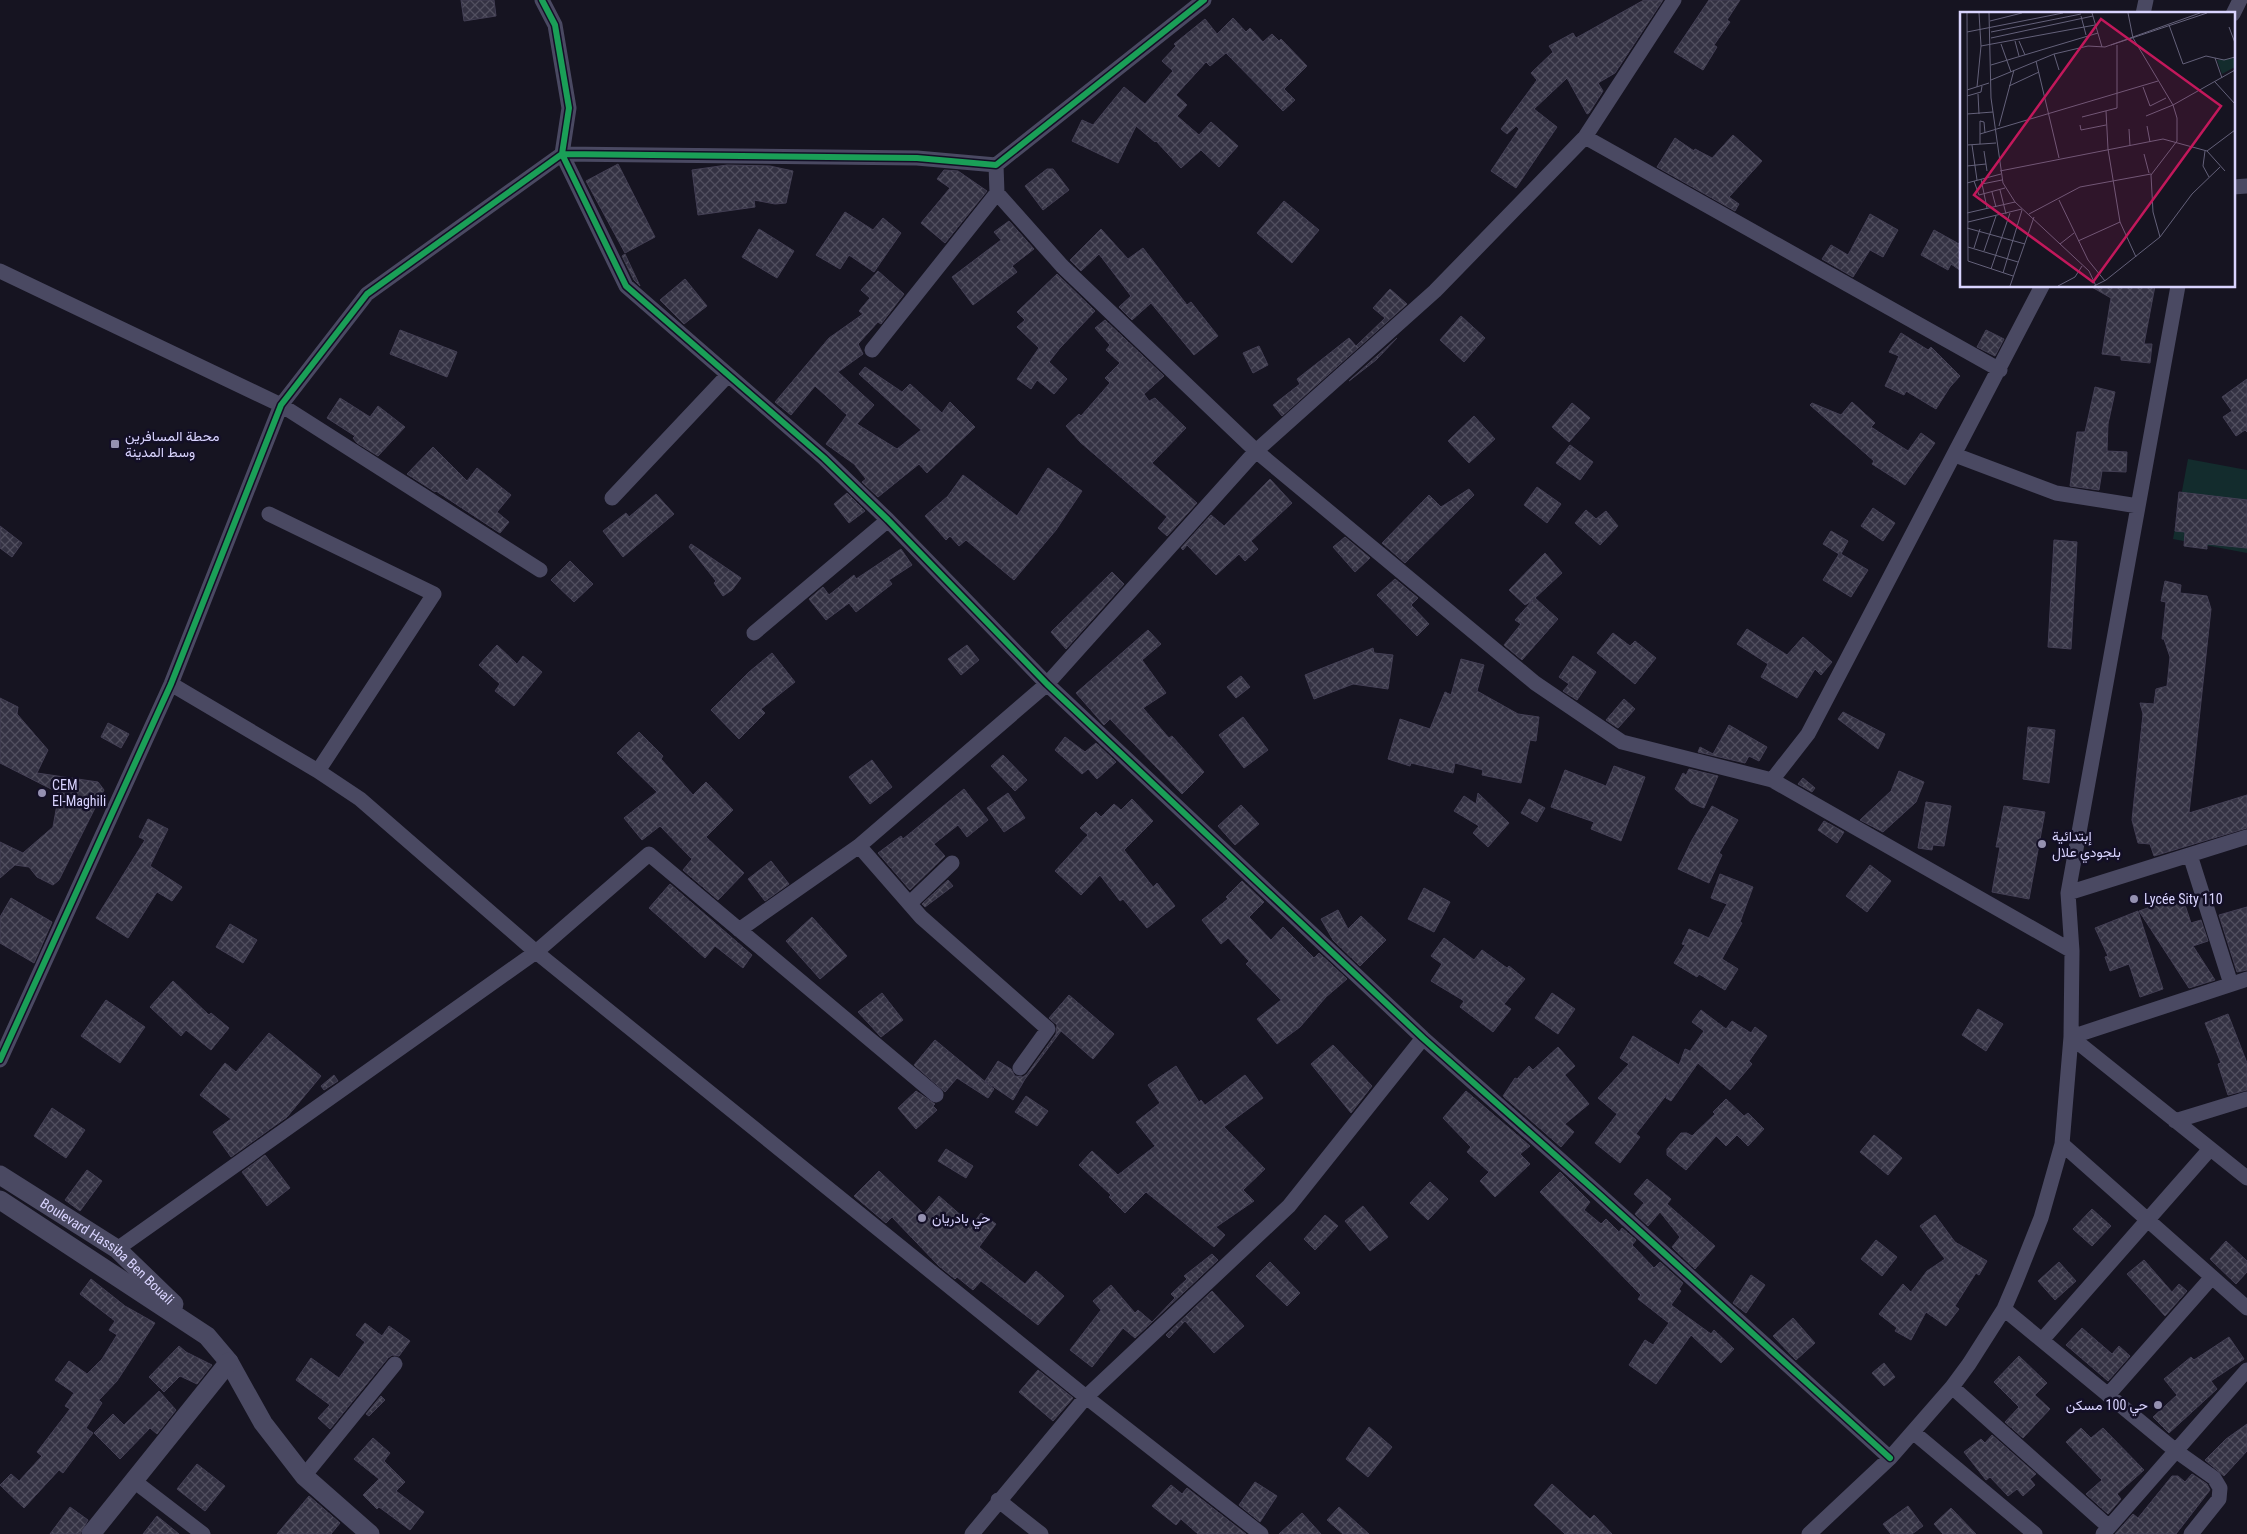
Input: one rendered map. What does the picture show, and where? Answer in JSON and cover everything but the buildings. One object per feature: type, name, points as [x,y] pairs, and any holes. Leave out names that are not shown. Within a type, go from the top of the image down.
[{"type":"street","points":[[542,0],[554,25],[569,108],[562,154],[626,286],[824,458],[888,520],[1047,684],[1423,1038],[1600,1195],[1890,1458]]},
{"type":"street","points":[[0,1060],[170,684],[282,405],[367,294],[562,154],[917,158],[996,165],[1204,0]]},
{"type":"street","points":[[739,930],[859,846],[1047,684],[1256,451],[1435,291],[1585,137],[1674,0]]},
{"type":"street","points":[[2233,12],[2240,0]]},
{"type":"street","points":[[1585,137],[2000,370]]},
{"type":"street","points":[[872,350],[996,193],[996,165]]},
{"type":"street","points":[[2234,187],[2247,186]]},
{"type":"street","points":[[996,193],[1062,266],[1256,451],[1535,683],[1622,742],[1772,780],[2072,951]]},
{"type":"street","points":[[0,271],[282,405],[540,570]]},
{"type":"street","points":[[1772,780],[1808,734],[2000,370],[2041,288]]},
{"type":"street","points":[[1809,1534],[1890,1458],[1952,1387],[1969,1364],[2004,1309],[2041,1218],[2062,1144],[2070,1037],[2072,951],[2068,893],[2178,288]]},
{"type":"street","points":[[612,498],[728,375]]},
{"type":"street","points":[[1955,455],[2056,493],[2138,506]]},
{"type":"street","points":[[269,514],[434,594],[318,771]]},
{"type":"street","points":[[754,633],[888,520]]},
{"type":"street","points":[[170,684],[318,771],[360,799],[536,952],[1086,1398],[1261,1534]]},
{"type":"street","points":[[2068,893],[2247,837]]},
{"type":"street","points":[[859,846],[946,940],[1048,1029],[1020,1068]]},
{"type":"street","points":[[118,1249],[536,952],[649,854],[936,1095]]},
{"type":"street","points":[[2190,855],[2231,984]]},
{"type":"street","points":[[910,903],[952,863]]},
{"type":"street","points":[[2070,1037],[2247,979]]},
{"type":"street","points":[[2070,1037],[2247,1178]]},
{"type":"street","points":[[972,1534],[998,1500],[1086,1398],[1288,1206],[1423,1038]]},
{"type":"street","points":[[2176,1121],[2247,1099]]},
{"type":"street","points":[[2062,1144],[2247,1308]]},
{"type":"street","points":[[2042,1340],[2210,1149]]},
{"type":"street","name":"Boulevard Hassiba Ben Bouali","points":[[0,1176],[118,1249],[207,1336]]},
{"type":"street","points":[[0,1200],[207,1336],[229,1362],[264,1423],[304,1476],[370,1534]]},
{"type":"street","points":[[2108,1395],[2212,1276]]},
{"type":"street","points":[[2004,1309],[2176,1451],[2214,1478],[2220,1488],[2219,1499],[2191,1534]]},
{"type":"street","points":[[92,1534],[229,1362]]},
{"type":"street","points":[[304,1476],[395,1364]]},
{"type":"street","points":[[1952,1387],[2106,1531],[2247,1370]]},
{"type":"street","points":[[1912,1432],[2035,1534]]},
{"type":"street","points":[[134,1481],[203,1534]]},
{"type":"street","points":[[998,1500],[1041,1534]]},
{"type":"green space","points":[[2188,459],[2247,470],[2247,553],[2173,539]]},
{"type":"cycle path","points":[[542,0],[555,25],[569,108],[562,154],[626,286],[824,458],[888,520],[1047,684],[1423,1038],[1600,1195],[1890,1458]]},
{"type":"cycle path","points":[[0,1060],[171,684],[281,405],[367,294],[562,154],[917,158],[996,165],[1204,0]]},
{"type":"place","name":"محطة المسافرين وسط المدينة","points":[[115,444]]},
{"type":"place","name":"CEM El-Maghili","points":[[42,793]]},
{"type":"place","name":"إبتدائية بلجودي علال","points":[[2042,844]]},
{"type":"place","name":"Lycée Sity 110","points":[[2134,899]]},
{"type":"place","name":"حي بادريان","points":[[922,1218]]},
{"type":"place","name":"حي 100 مسكن","points":[[2158,1405]]}]
